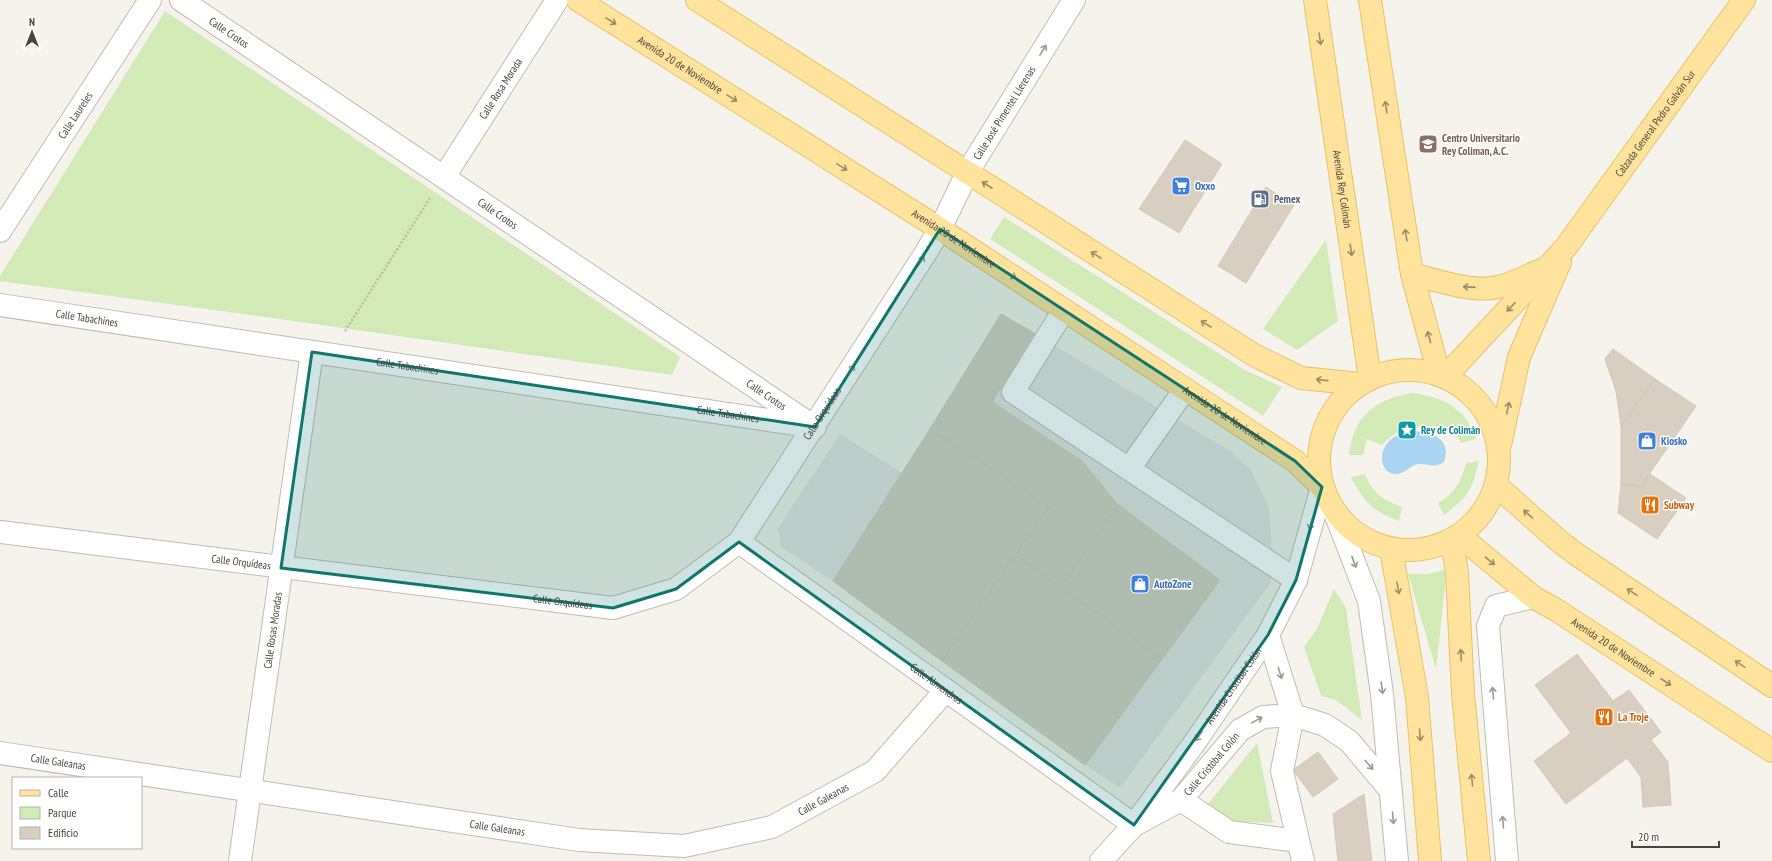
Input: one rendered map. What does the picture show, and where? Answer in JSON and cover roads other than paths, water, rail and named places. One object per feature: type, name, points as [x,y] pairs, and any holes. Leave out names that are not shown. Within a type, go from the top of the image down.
[{"type":"main road","name":"Avenida 20 de Noviembre","points":[[578,0],[940,229],[1295,461],[1322,487]]},
{"type":"main road","points":[[697,0],[1254,355],[1300,378],[1365,381]]},
{"type":"main road","name":"Avenida Rey Colimán","points":[[1315,0],[1365,381]]},
{"type":"main road","points":[[1370,0],[1412,274],[1442,376]]},
{"type":"main road","name":"Calzada General Pedro Galván Sur","points":[[1442,376],[1566,247],[1744,0]]},
{"type":"main road","name":"Calzada General Pedro Galván Sur","points":[[1500,446],[1519,357],[1566,247]]},
{"type":"main road","points":[[1412,274],[1447,284],[1468,288],[1497,288],[1547,268]]},
{"type":"main road","points":[[1415,370],[1442,376],[1461,385],[1475,398],[1486,411],[1494,427],[1500,446],[1500,465],[1497,486],[1489,505],[1476,522],[1456,538],[1425,549],[1391,549],[1369,542],[1350,529],[1335,513],[1322,487],[1318,455],[1322,434],[1331,414],[1344,398],[1365,381],[1392,371],[1415,370]]},
{"type":"main road","points":[[1497,486],[1559,542],[1772,686]]},
{"type":"main road","name":"Avenida 20 de Noviembre","points":[[1456,538],[1533,597],[1558,611],[1772,750]]},
{"type":"main road","points":[[1456,538],[1463,694],[1479,861]]},
{"type":"main road","points":[[1391,549],[1417,697],[1430,861]]},
{"type":"street","name":"Calle Laureles","points":[[0,231],[150,0]]},
{"type":"street","name":"Calle Crotos","points":[[181,0],[815,427]]},
{"type":"street","name":"Calle Rosa Morada","points":[[444,177],[556,0]]},
{"type":"street","name":"Calle José Pimentel Llerenas","points":[[940,229],[967,172],[1074,0]]},
{"type":"street","name":"Calle Orquídeas","points":[[0,532],[613,608],[676,589],[739,542],[815,427],[940,229]]},
{"type":"street","name":"Calle Tabachines","points":[[0,305],[815,427]]},
{"type":"street","points":[[1064,310],[1013,392],[1296,580]]},
{"type":"street","name":"Calle Rosas Moradas","points":[[240,861],[281,568],[321,353]]},
{"type":"street","points":[[1129,469],[1185,389]]},
{"type":"street","name":"Avenida Cristóbal Colón","points":[[1101,861],[1134,825],[1193,745],[1268,635],[1296,580],[1322,487]]},
{"type":"street","points":[[1335,513],[1369,601],[1382,694],[1397,861]]},
{"type":"street","name":"Calle Almendros","points":[[739,542],[1134,825]]},
{"type":"street","points":[[1507,861],[1488,626],[1496,606],[1533,597]]},
{"type":"street","points":[[1181,800],[1229,832],[1300,851],[1282,771],[1293,715],[1268,635]]},
{"type":"street","name":"Calle Galeanas","points":[[0,753],[579,840],[684,846],[772,827],[876,771],[946,690]]},
{"type":"street","name":"Calle Cristóbal Colón","points":[[1134,825],[1181,800],[1240,730],[1263,717],[1293,715],[1325,725],[1349,741],[1391,792]]},
{"type":"water","points":[[1412,431],[1433,435],[1443,442],[1446,454],[1444,462],[1437,465],[1418,464],[1402,473],[1390,473],[1384,467],[1382,458],[1386,445],[1394,437]]},
{"type":"place","name":"Centro Universitario Rey Coliman, A.C.","points":[[1428,144]]},
{"type":"place","name":"Oxxo","points":[[1181,186]]},
{"type":"place","name":"Pemex","points":[[1260,199]]},
{"type":"place","name":"Rey de Colimán","points":[[1407,430]]},
{"type":"place","name":"Kiosko","points":[[1647,441]]},
{"type":"place","name":"Subway","points":[[1650,505]]},
{"type":"place","name":"AutoZone","points":[[1140,584]]},
{"type":"place","name":"La Troje","points":[[1604,717]]}]
